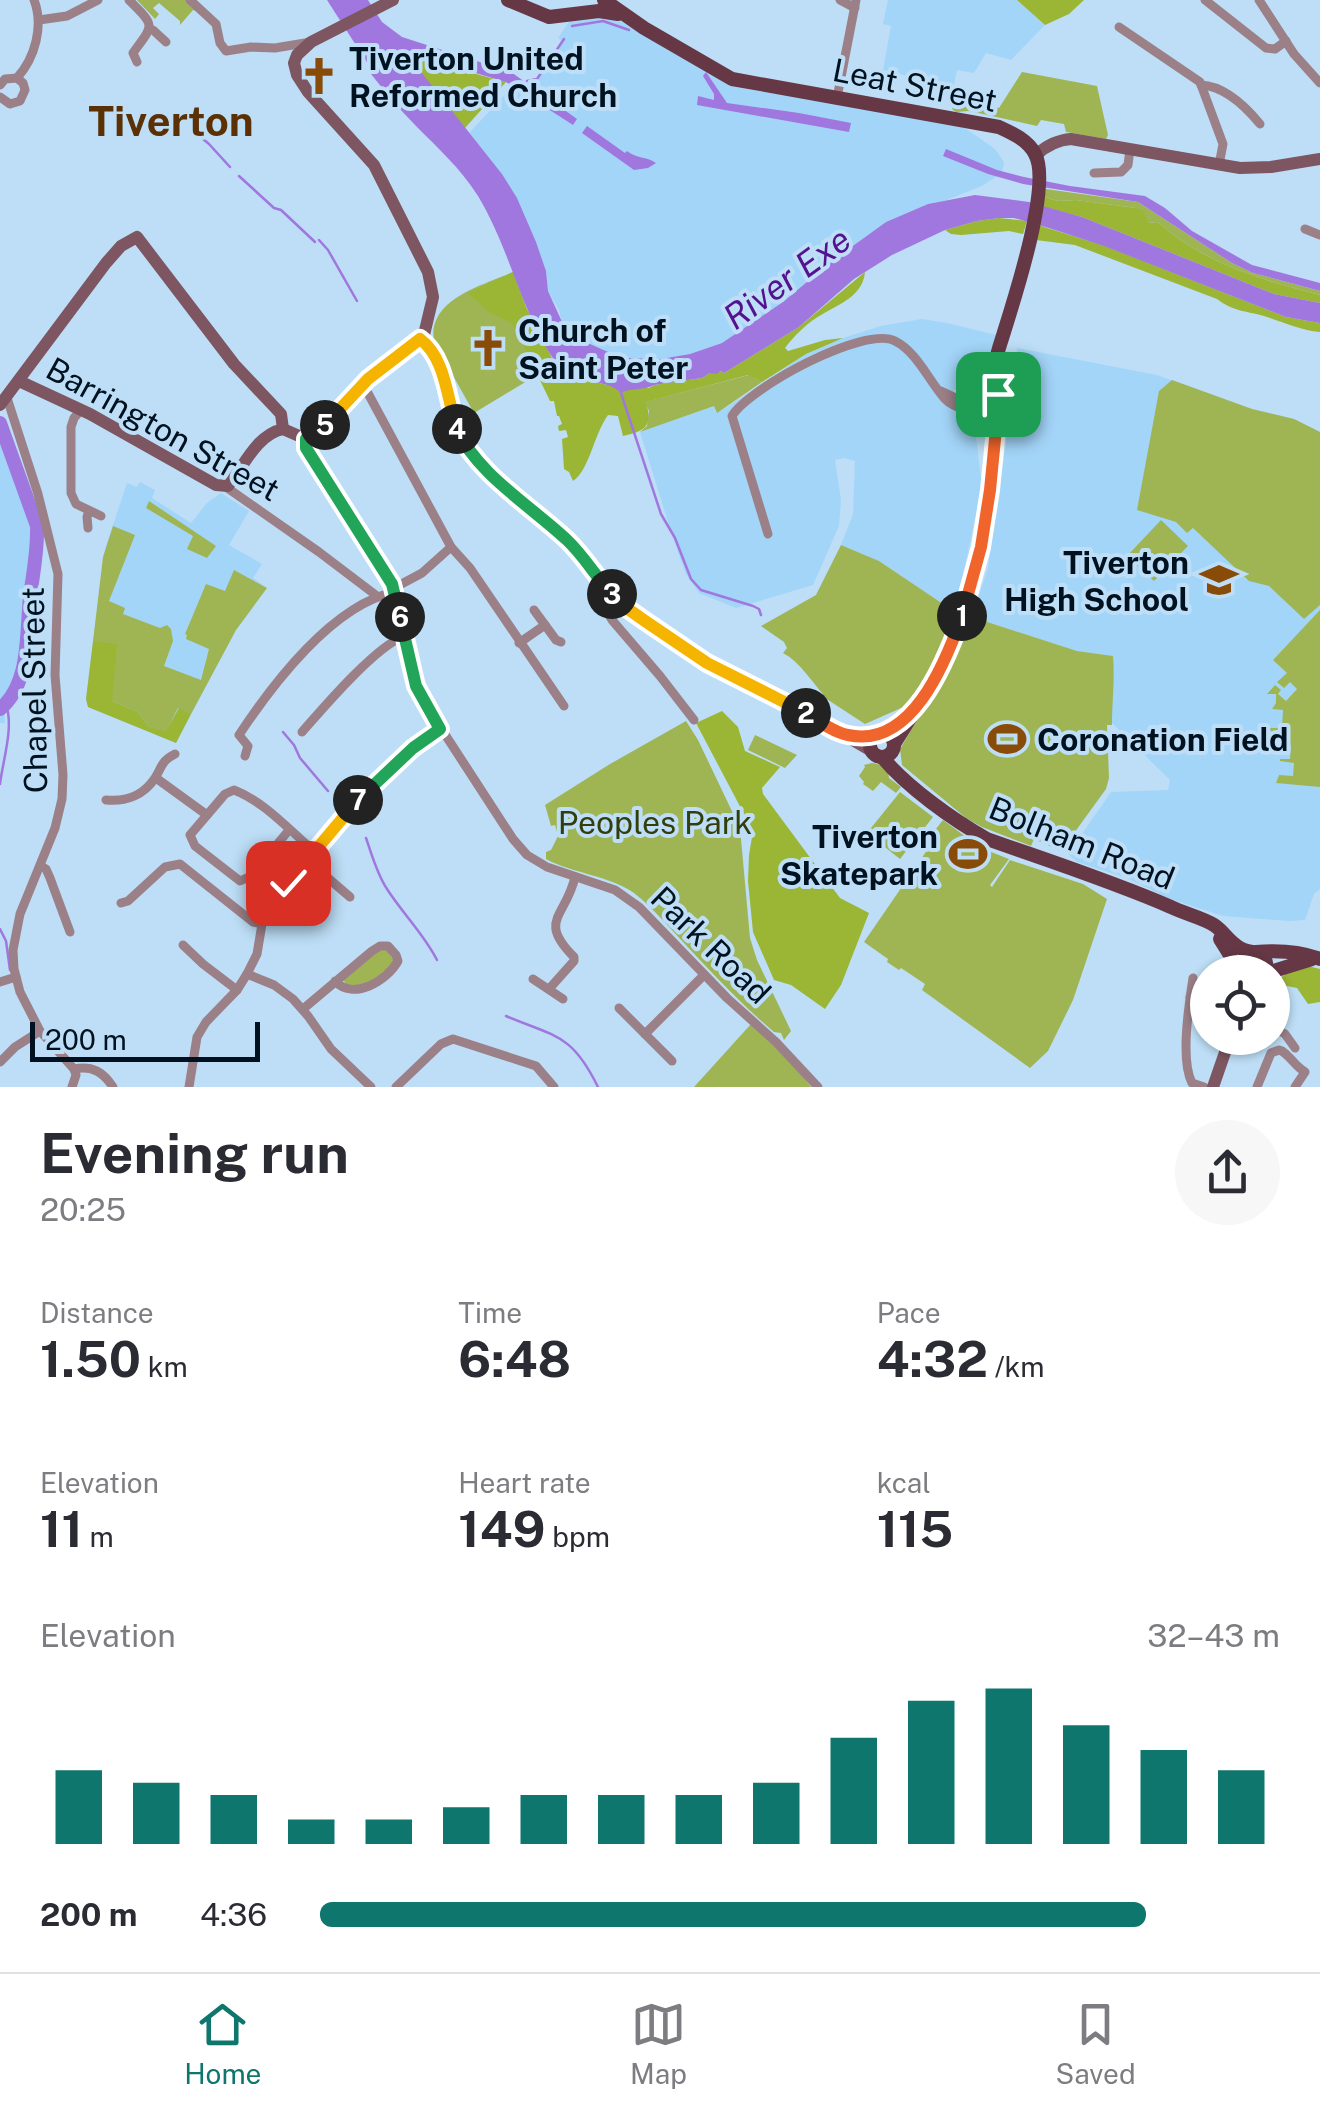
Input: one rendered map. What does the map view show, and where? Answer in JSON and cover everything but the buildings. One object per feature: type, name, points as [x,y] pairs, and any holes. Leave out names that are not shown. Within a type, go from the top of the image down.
[{"type":"main road","points":[[508,0],[532,5],[549,18],[600,4]]},
{"type":"main road","name":"Leat Street","points":[[600,4],[732,79],[999,126],[1028,144],[1036,154]]},
{"type":"main road","points":[[882,746],[916,709],[938,673],[966,604],[984,533],[992,460],[987,410],[1024,264],[1040,180],[1036,154]]},
{"type":"main road","name":"Bolham Road","points":[[882,746],[902,776],[943,810],[987,838],[1215,925],[1234,944],[1251,952]]},
{"type":"main road","name":"Bolham Road","points":[[1197,920],[1230,955]]},
{"type":"main road","points":[[1244,955],[1276,950],[1319,958]]},
{"type":"main road","points":[[1251,952],[1256,955]]},
{"type":"main road","points":[[1290,965],[1319,958]]},
{"type":"street","points":[[17,78],[31,54],[38,30],[34,0]]},
{"type":"street","points":[[39,20],[67,16],[98,0]]},
{"type":"street","points":[[130,0],[148,19],[147,36],[132,53],[137,62]]},
{"type":"street","points":[[190,0],[216,24],[226,51],[311,42],[393,0]]},
{"type":"street","points":[[838,98],[855,4],[840,0]]},
{"type":"street","points":[[1204,0],[1266,48],[1274,49],[1286,41]]},
{"type":"street","points":[[1260,0],[1306,69],[1320,83]]},
{"type":"street","points":[[1119,28],[1201,85],[1223,144],[1219,165]]},
{"type":"street","points":[[149,29],[166,42]]},
{"type":"street","points":[[311,42],[294,59],[296,74],[374,165],[428,272],[434,298],[423,339],[440,368],[454,421],[470,452],[526,507],[568,541],[621,604],[707,663],[846,735],[882,746]]},
{"type":"street","points":[[0,84],[9,77],[17,78],[25,86],[23,98],[14,104],[2,101]]},
{"type":"street","points":[[1201,85],[1208,84],[1233,99],[1260,124]]},
{"type":"street","points":[[1036,154],[1044,147],[1070,139],[1257,169],[1320,156]]},
{"type":"street","points":[[1094,173],[1121,172],[1128,164],[1130,149]]},
{"type":"street","points":[[1305,229],[1320,235]]},
{"type":"street","points":[[3,401],[106,263],[121,246],[138,238],[234,364],[277,408],[283,428]]},
{"type":"street","points":[[768,534],[732,416],[788,372],[862,341],[884,337],[904,348],[939,389],[987,410]]},
{"type":"street","points":[[226,487],[270,432],[283,428],[306,439],[314,436],[361,387],[414,342],[423,339]]},
{"type":"street","name":"Barrington Street","points":[[19,382],[81,410],[226,487],[376,596]]},
{"type":"street","points":[[361,387],[424,506],[438,520],[452,547],[564,706]]},
{"type":"street","name":"Chapel Street","points":[[3,401],[38,494],[59,579],[55,676],[64,775],[52,838],[20,914],[13,950],[16,977],[40,1030],[74,1069],[91,1067],[112,1087]]},
{"type":"street","points":[[81,410],[71,427],[71,493],[76,504],[101,516]]},
{"type":"street","points":[[306,439],[309,454],[394,590]]},
{"type":"street","points":[[88,528],[89,511]]},
{"type":"street","points":[[246,756],[248,746],[239,735],[271,688],[322,634],[376,596],[422,573],[452,547]]},
{"type":"street","points":[[606,588],[602,597],[612,620],[694,720]]},
{"type":"street","name":"Park Road","points":[[394,590],[416,686],[519,847],[547,867],[615,890],[639,907],[818,1087]]},
{"type":"street","points":[[534,610],[561,642]]},
{"type":"street","points":[[519,643],[545,625]]},
{"type":"street","points":[[302,732],[379,653],[403,636]]},
{"type":"street","points":[[188,1087],[200,1030],[247,974],[270,908],[383,774],[440,729]]},
{"type":"street","points":[[106,800],[121,802],[140,794],[156,778],[164,762],[175,754]]},
{"type":"street","points":[[156,778],[207,815]]},
{"type":"street","points":[[289,830],[251,876],[240,881],[202,852],[191,838],[225,794],[234,790],[249,796],[289,830],[350,897]]},
{"type":"street","points":[[122,902],[165,868],[180,864],[253,922],[262,924]]},
{"type":"street","points":[[41,866],[50,878],[70,932]]},
{"type":"street","points":[[549,989],[574,960],[558,940],[555,929],[571,896],[575,877]]},
{"type":"street","points":[[182,945],[237,990]]},
{"type":"street","points":[[303,1009],[335,981],[378,947],[388,946],[396,955],[398,961],[392,970],[363,988],[346,990],[335,981]]},
{"type":"street","points":[[247,974],[274,985],[303,1009],[330,1049],[370,1087]]},
{"type":"street","points":[[646,1034],[704,974]]},
{"type":"street","points":[[0,982],[16,977]]},
{"type":"street","points":[[532,979],[563,998]]},
{"type":"street","points":[[1190,997],[1188,1073],[1192,1082],[1204,1087]]},
{"type":"street","points":[[619,1008],[672,1061]]},
{"type":"street","points":[[0,1062],[40,1030]]},
{"type":"street","points":[[396,1087],[441,1044],[454,1038],[536,1066],[554,1087]]},
{"type":"street","points":[[1212,1087],[1224,1055]]},
{"type":"street","points":[[1257,1087],[1270,1055]]},
{"type":"street","points":[[1286,1055],[1292,1064],[1308,1068],[1295,1087]]},
{"type":"street","points":[[72,1087],[74,1069]]},
{"type":"shaded area","points":[[327,0],[368,0],[382,22],[402,37],[511,72],[577,119],[573,125],[506,82],[413,58],[517,198],[546,271],[548,291],[568,335],[622,358],[661,359],[722,343],[783,302],[886,222],[928,204],[975,195],[1029,202],[1082,217],[1274,294],[1320,303],[1320,323],[1286,317],[1049,228],[999,218],[945,230],[892,255],[854,279],[799,327],[724,373],[621,393],[556,363],[534,323],[478,196],[367,69],[368,64]]},
{"type":"shaded area","points":[[888,0],[1017,0],[1045,25],[1011,60],[986,53],[974,73],[957,70],[954,85],[946,86],[883,70],[891,26],[883,24]]},
{"type":"shaded area","points":[[584,16],[630,23],[740,88],[965,128],[995,149],[1004,162],[1002,173],[982,186],[886,222],[783,302],[722,343],[690,354],[636,359],[576,341],[563,327],[548,291],[546,271],[517,199],[469,133],[512,87],[521,92],[531,87],[563,42],[558,38],[569,22]]},
{"type":"shaded area","points":[[706,72],[727,103],[851,123],[849,132],[697,105],[698,96],[714,100],[703,76]]},
{"type":"shaded area","points":[[587,126],[625,153],[656,163],[634,170],[582,133]]},
{"type":"shaded area","points":[[946,149],[1024,177],[1145,196],[1192,231],[1252,265],[1320,283],[1320,291],[1253,273],[1232,263],[1138,202],[1023,184],[943,156]]},
{"type":"shaded area","points":[[922,319],[996,335],[979,388],[954,390],[952,409],[974,420],[982,487],[955,612],[879,561],[841,545],[853,514],[855,461],[844,458],[835,460],[841,500],[839,526],[813,585],[736,608],[699,593],[686,574],[640,432],[714,406],[716,412],[727,407],[806,354],[843,338]]},
{"type":"shaded area","points":[[1017,348],[1157,375],[1252,409],[1294,419],[1320,432],[1320,889],[1314,894],[1305,920],[1223,916],[1077,862],[1068,854],[1111,792],[1168,790],[1170,780],[1112,723],[1112,656],[1077,651],[972,617],[988,568],[1009,422],[1015,419],[1018,404],[1012,401]]},
{"type":"shaded area","points":[[0,420],[5,420],[41,543],[17,680],[4,703],[5,723],[0,723]]},
{"type":"shaded area","points":[[140,482],[155,490],[152,498],[191,523],[221,493],[249,511],[229,545],[262,564],[253,578],[267,588],[236,630],[176,743],[88,707],[86,699],[105,549],[127,483],[137,487]]},
{"type":"green space","points":[[137,0],[187,0],[196,11],[180,25],[159,3],[153,8],[159,14],[155,19]]},
{"type":"green space","points":[[1017,0],[1084,0],[1069,14],[1045,25]]},
{"type":"green space","points":[[413,57],[506,82],[465,128],[428,84]]},
{"type":"green space","points":[[1022,72],[1097,86],[1106,139],[1066,132],[1064,124],[1041,120],[1037,126],[952,109],[953,100],[999,108]]},
{"type":"green space","points":[[1046,189],[1138,202],[1232,263],[1253,273],[1320,291],[1320,295],[1255,276],[1214,259],[1158,222],[1149,223],[1136,208],[1058,201],[1044,197]]},
{"type":"green space","points":[[1044,197],[1136,208],[1143,211],[1149,223],[1158,222],[1194,249],[1255,276],[1320,295],[1320,303],[1274,294],[1082,217],[1041,206]]},
{"type":"green space","points":[[977,221],[1027,221],[1023,234],[1009,231],[961,235],[945,230]]},
{"type":"green space","points":[[1038,225],[1105,246],[1286,317],[1320,323],[1320,332],[1234,308],[1075,245],[1036,240]]},
{"type":"green space","points":[[513,272],[526,307],[537,375],[474,413],[434,342],[434,327],[439,315],[459,296]]},
{"type":"green space","points":[[513,272],[552,358],[563,368],[616,387],[649,388],[724,373],[799,327],[865,272],[855,293],[811,322],[785,348],[788,351],[843,338],[806,354],[762,382],[748,375],[646,402],[648,422],[631,434],[623,436],[618,416],[608,415],[583,469],[573,481],[564,469],[562,439],[568,437],[566,430],[559,431],[562,424],[554,401],[550,401],[538,376],[534,377],[524,344],[511,323],[489,312],[468,293]]},
{"type":"green space","points":[[749,375],[762,382],[717,413],[714,406],[640,432],[647,426],[649,411],[645,402]]},
{"type":"green space","points":[[1172,380],[1252,409],[1294,419],[1320,432],[1320,605],[1304,619],[1269,586],[1249,581],[1193,528],[1187,533],[1176,522],[1137,510],[1159,391]]},
{"type":"green space","points":[[149,501],[216,546],[207,558],[187,549],[193,536],[146,508]]},
{"type":"green space","points":[[1161,520],[1188,546],[1154,581],[1127,556]]},
{"type":"green space","points":[[113,526],[135,535],[109,601],[125,608],[123,614],[171,629],[173,641],[164,666],[201,680],[209,649],[186,639],[185,634],[206,584],[225,591],[234,570],[267,588],[236,630],[191,714],[178,708],[165,733],[148,726],[138,712],[112,701],[112,690],[93,641],[103,557]]},
{"type":"green space","points":[[841,545],[879,561],[955,612],[908,705],[865,724],[822,696],[800,667],[783,653],[787,648],[784,642],[761,626],[816,595]]},
{"type":"green space","points":[[1320,610],[1320,787],[1276,783],[1279,775],[1293,776],[1294,763],[1280,761],[1290,759],[1291,745],[1278,740],[1270,728],[1282,728],[1283,710],[1272,709],[1276,694],[1267,694],[1275,685],[1286,701],[1297,689],[1290,682],[1284,688],[1277,682],[1287,673],[1273,660]]},
{"type":"green space","name":"Coronation Field","points":[[972,617],[1077,651],[1113,656],[1112,725],[1107,725],[1109,778],[1106,789],[1061,851],[1034,839],[1031,846],[982,827],[902,765],[900,749]]},
{"type":"green space","points":[[93,641],[117,644],[112,701],[138,712],[148,726],[165,732],[179,708],[191,714],[176,743],[88,707]]},
{"type":"green space","points":[[722,711],[738,727],[745,751],[780,767],[762,788],[763,794],[840,898],[869,913],[841,985],[825,1009],[791,985],[774,980],[753,932],[748,881],[753,831],[696,723]]},
{"type":"green space","name":"Peoples Park","points":[[686,721],[740,828],[750,938],[791,1031],[784,1040],[634,893],[546,859],[546,852],[558,836],[545,805]]},
{"type":"green space","points":[[755,735],[797,755],[785,768],[748,750]]},
{"type":"green space","points":[[864,765],[884,767],[889,778],[901,787],[896,793],[881,782],[873,791],[863,784],[859,776]]},
{"type":"green space","points":[[900,792],[933,817],[900,859],[867,833]]},
{"type":"green space","points":[[943,820],[981,848],[1009,859],[992,887],[1010,860],[1083,884],[1107,899],[1073,1000],[1048,1051],[1030,1068],[922,990],[925,984],[887,962],[864,942],[932,843],[928,839]]},
{"type":"green space","points":[[386,949],[394,960],[381,976],[346,986],[343,978],[378,950]]},
{"type":"green space","points":[[1308,966],[1320,969],[1320,1002],[1308,1004],[1297,988],[1290,987],[1290,973]]},
{"type":"green space","points":[[751,1024],[790,1060],[811,1087],[694,1087]]},
{"type":"waterway","points":[[572,26],[603,21],[629,30]]},
{"type":"waterway","points":[[527,81],[537,79],[564,39]]},
{"type":"waterway","points":[[191,129],[230,167]]},
{"type":"waterway","points":[[239,176],[315,242]]},
{"type":"waterway","points":[[319,240],[357,301]]},
{"type":"waterway","points":[[621,393],[661,514],[691,579],[701,590],[753,606],[761,615]]},
{"type":"waterway","points":[[0,423],[37,526],[22,672],[0,709]]},
{"type":"waterway","points":[[0,784],[8,733],[6,704]]},
{"type":"waterway","points":[[283,732],[328,791]]},
{"type":"waterway","points":[[366,838],[383,883],[437,960]]},
{"type":"waterway","points":[[0,929],[10,970]]},
{"type":"waterway","points":[[506,1016],[571,1047],[598,1087]]},
{"type":"place","name":"Tiverton United Reformed Church","points":[[319,76]]},
{"type":"place","name":"Church of Saint Peter","points":[[488,348]]},
{"type":"place","name":"Tiverton High School","points":[[1219,580]]},
{"type":"place","name":"Coronation Field","points":[[1007,739]]},
{"type":"place","name":"Tiverton Skatepark","points":[[968,854]]},
{"type":"district","name":"Tiverton","points":[[171,120]]},
{"type":"route","points":[[288,883],[383,774],[440,729],[416,686],[394,588],[306,448],[306,439],[314,436],[368,379],[418,339],[423,339],[436,360],[457,431],[470,452],[526,507],[568,541],[621,604],[707,663],[846,735],[884,734],[916,709],[938,673],[966,604],[981,547],[997,421],[1003,412],[998,394]]},
{"type":"water label","name":"River Exe","points":[[787,278]]}]
